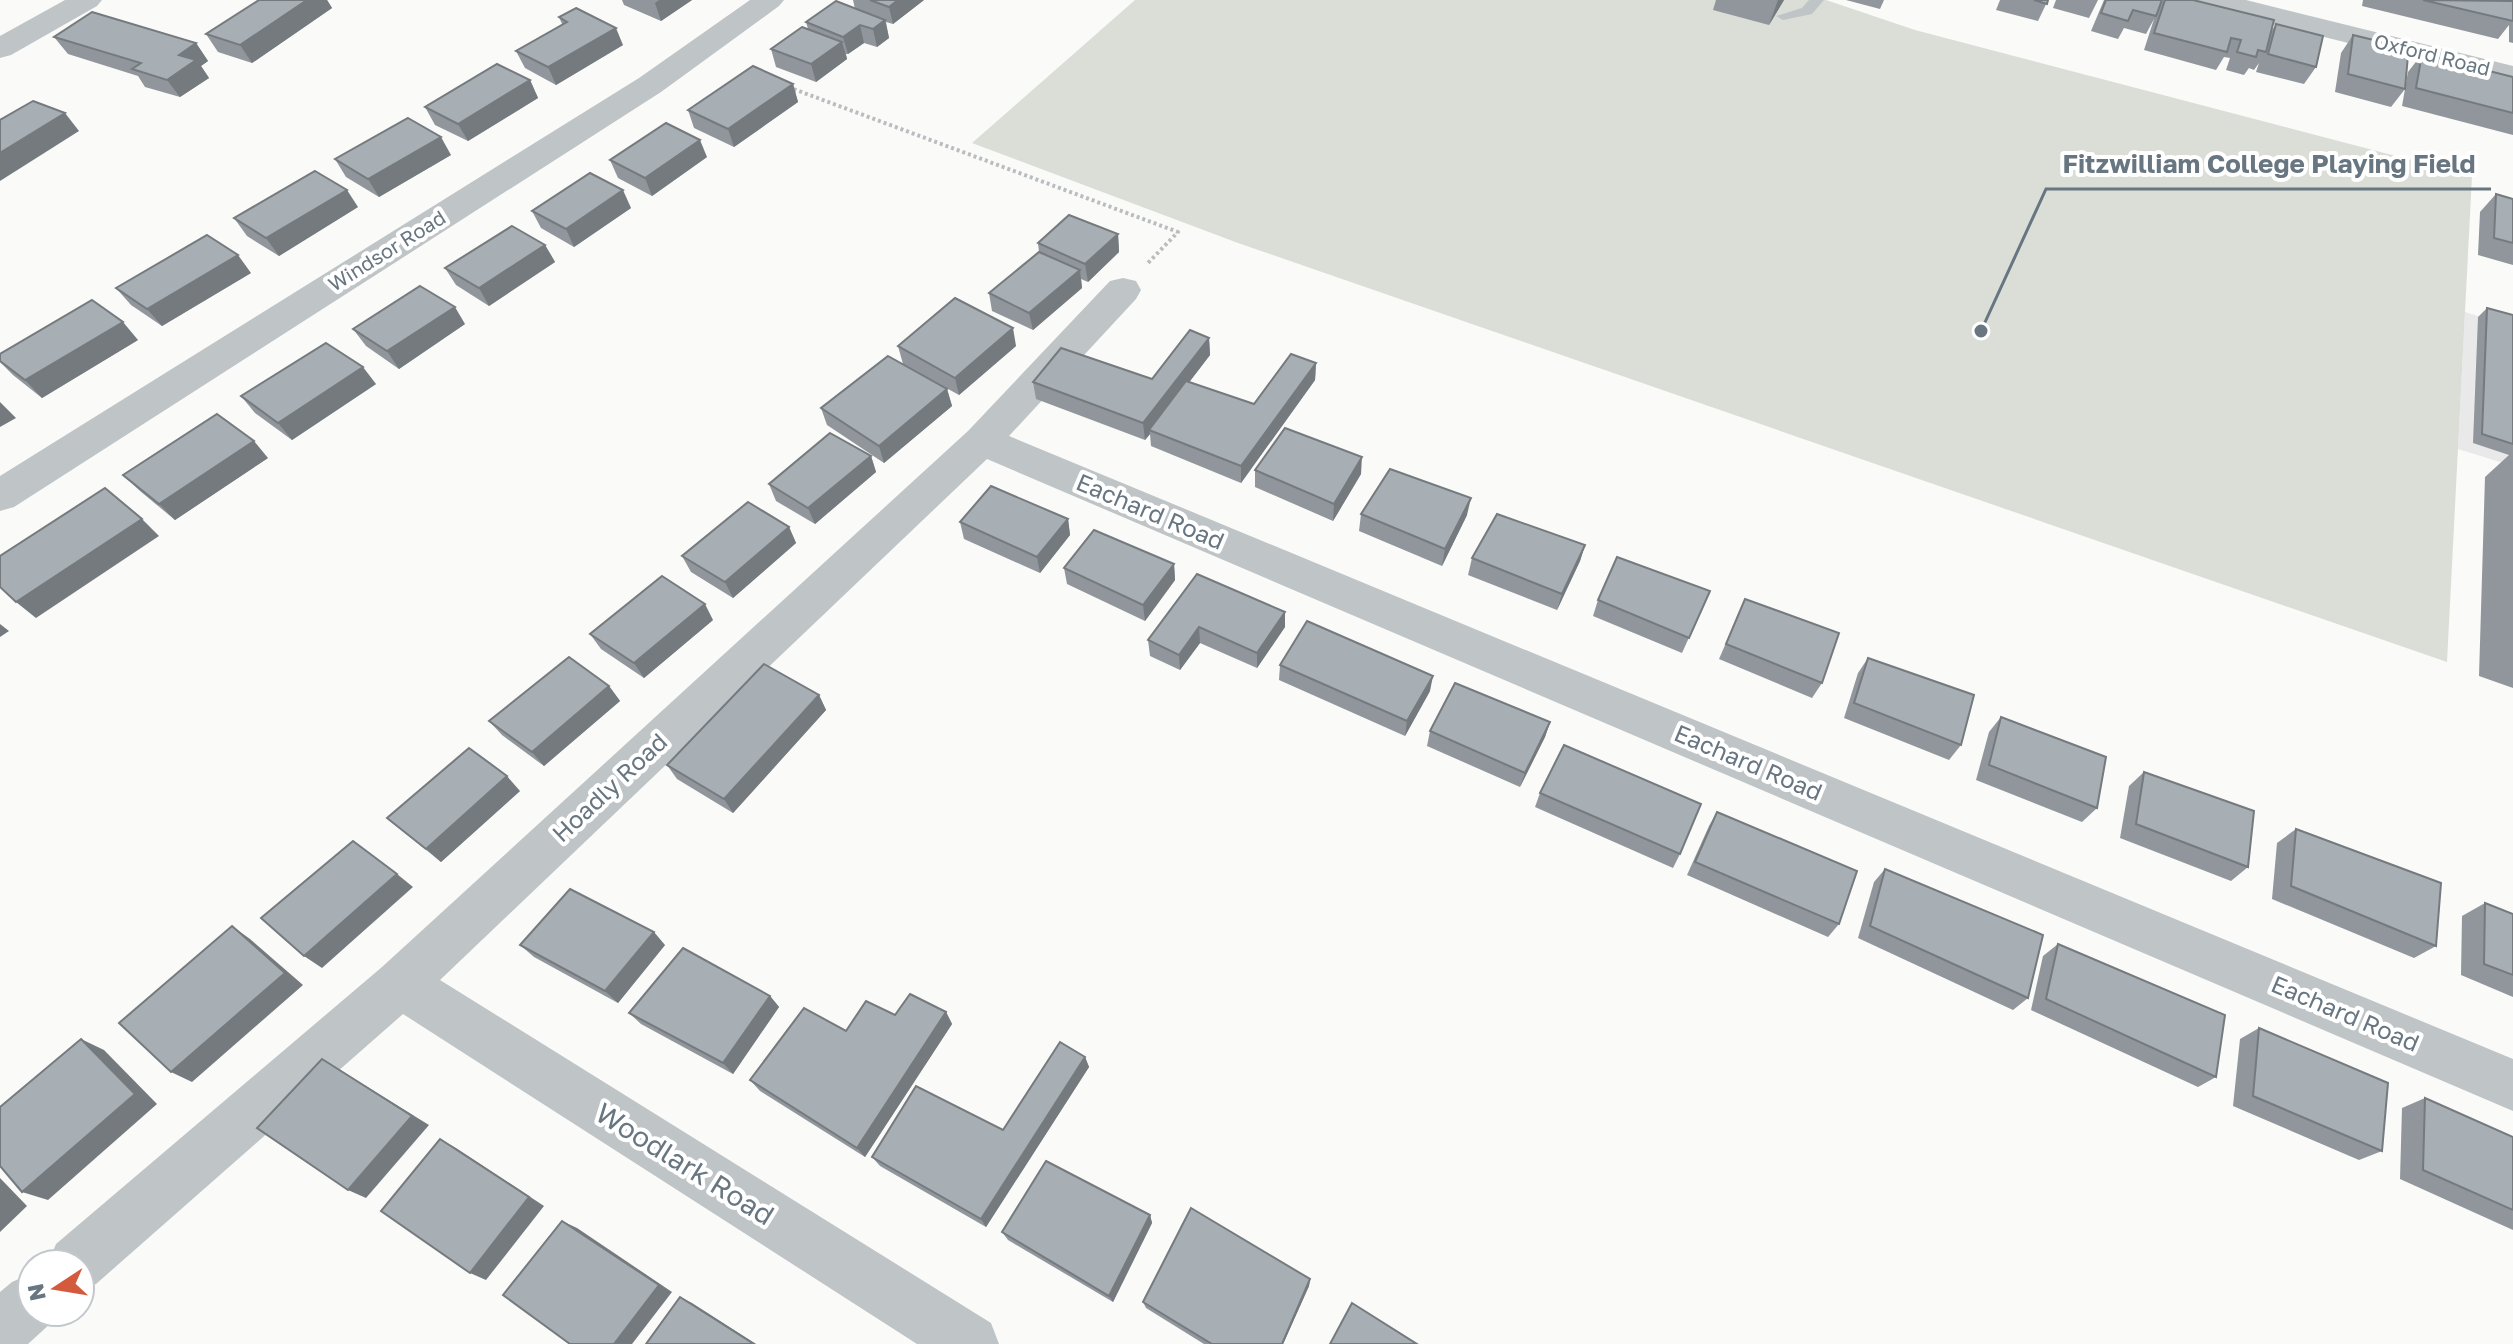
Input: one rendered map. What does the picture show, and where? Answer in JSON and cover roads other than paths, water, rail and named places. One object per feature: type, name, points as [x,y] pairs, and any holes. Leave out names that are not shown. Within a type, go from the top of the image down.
[{"type":"street","points":[[0,49],[87,0]]},
{"type":"street","name":"Windsor Road","points":[[0,496],[650,85],[769,0]]},
{"type":"street","name":"Oxford Road","points":[[2210,0],[2314,13],[2513,75]]},
{"type":"street","name":"Hoadly Road","points":[[95,1248],[400,984],[982,441],[1123,290]]},
{"type":"street","name":"Eachard Road","points":[[982,441],[2513,1085]]},
{"type":"street","name":"Woodlark Road","points":[[400,984],[970,1344]]},
{"type":"street","points":[[0,1330],[16,1316]]},
{"type":"lane","points":[[1783,16],[1807,11],[1817,0]]},
{"type":"place","name":"Fitzwilliam College Playing Field","points":[[1981,331]]}]
